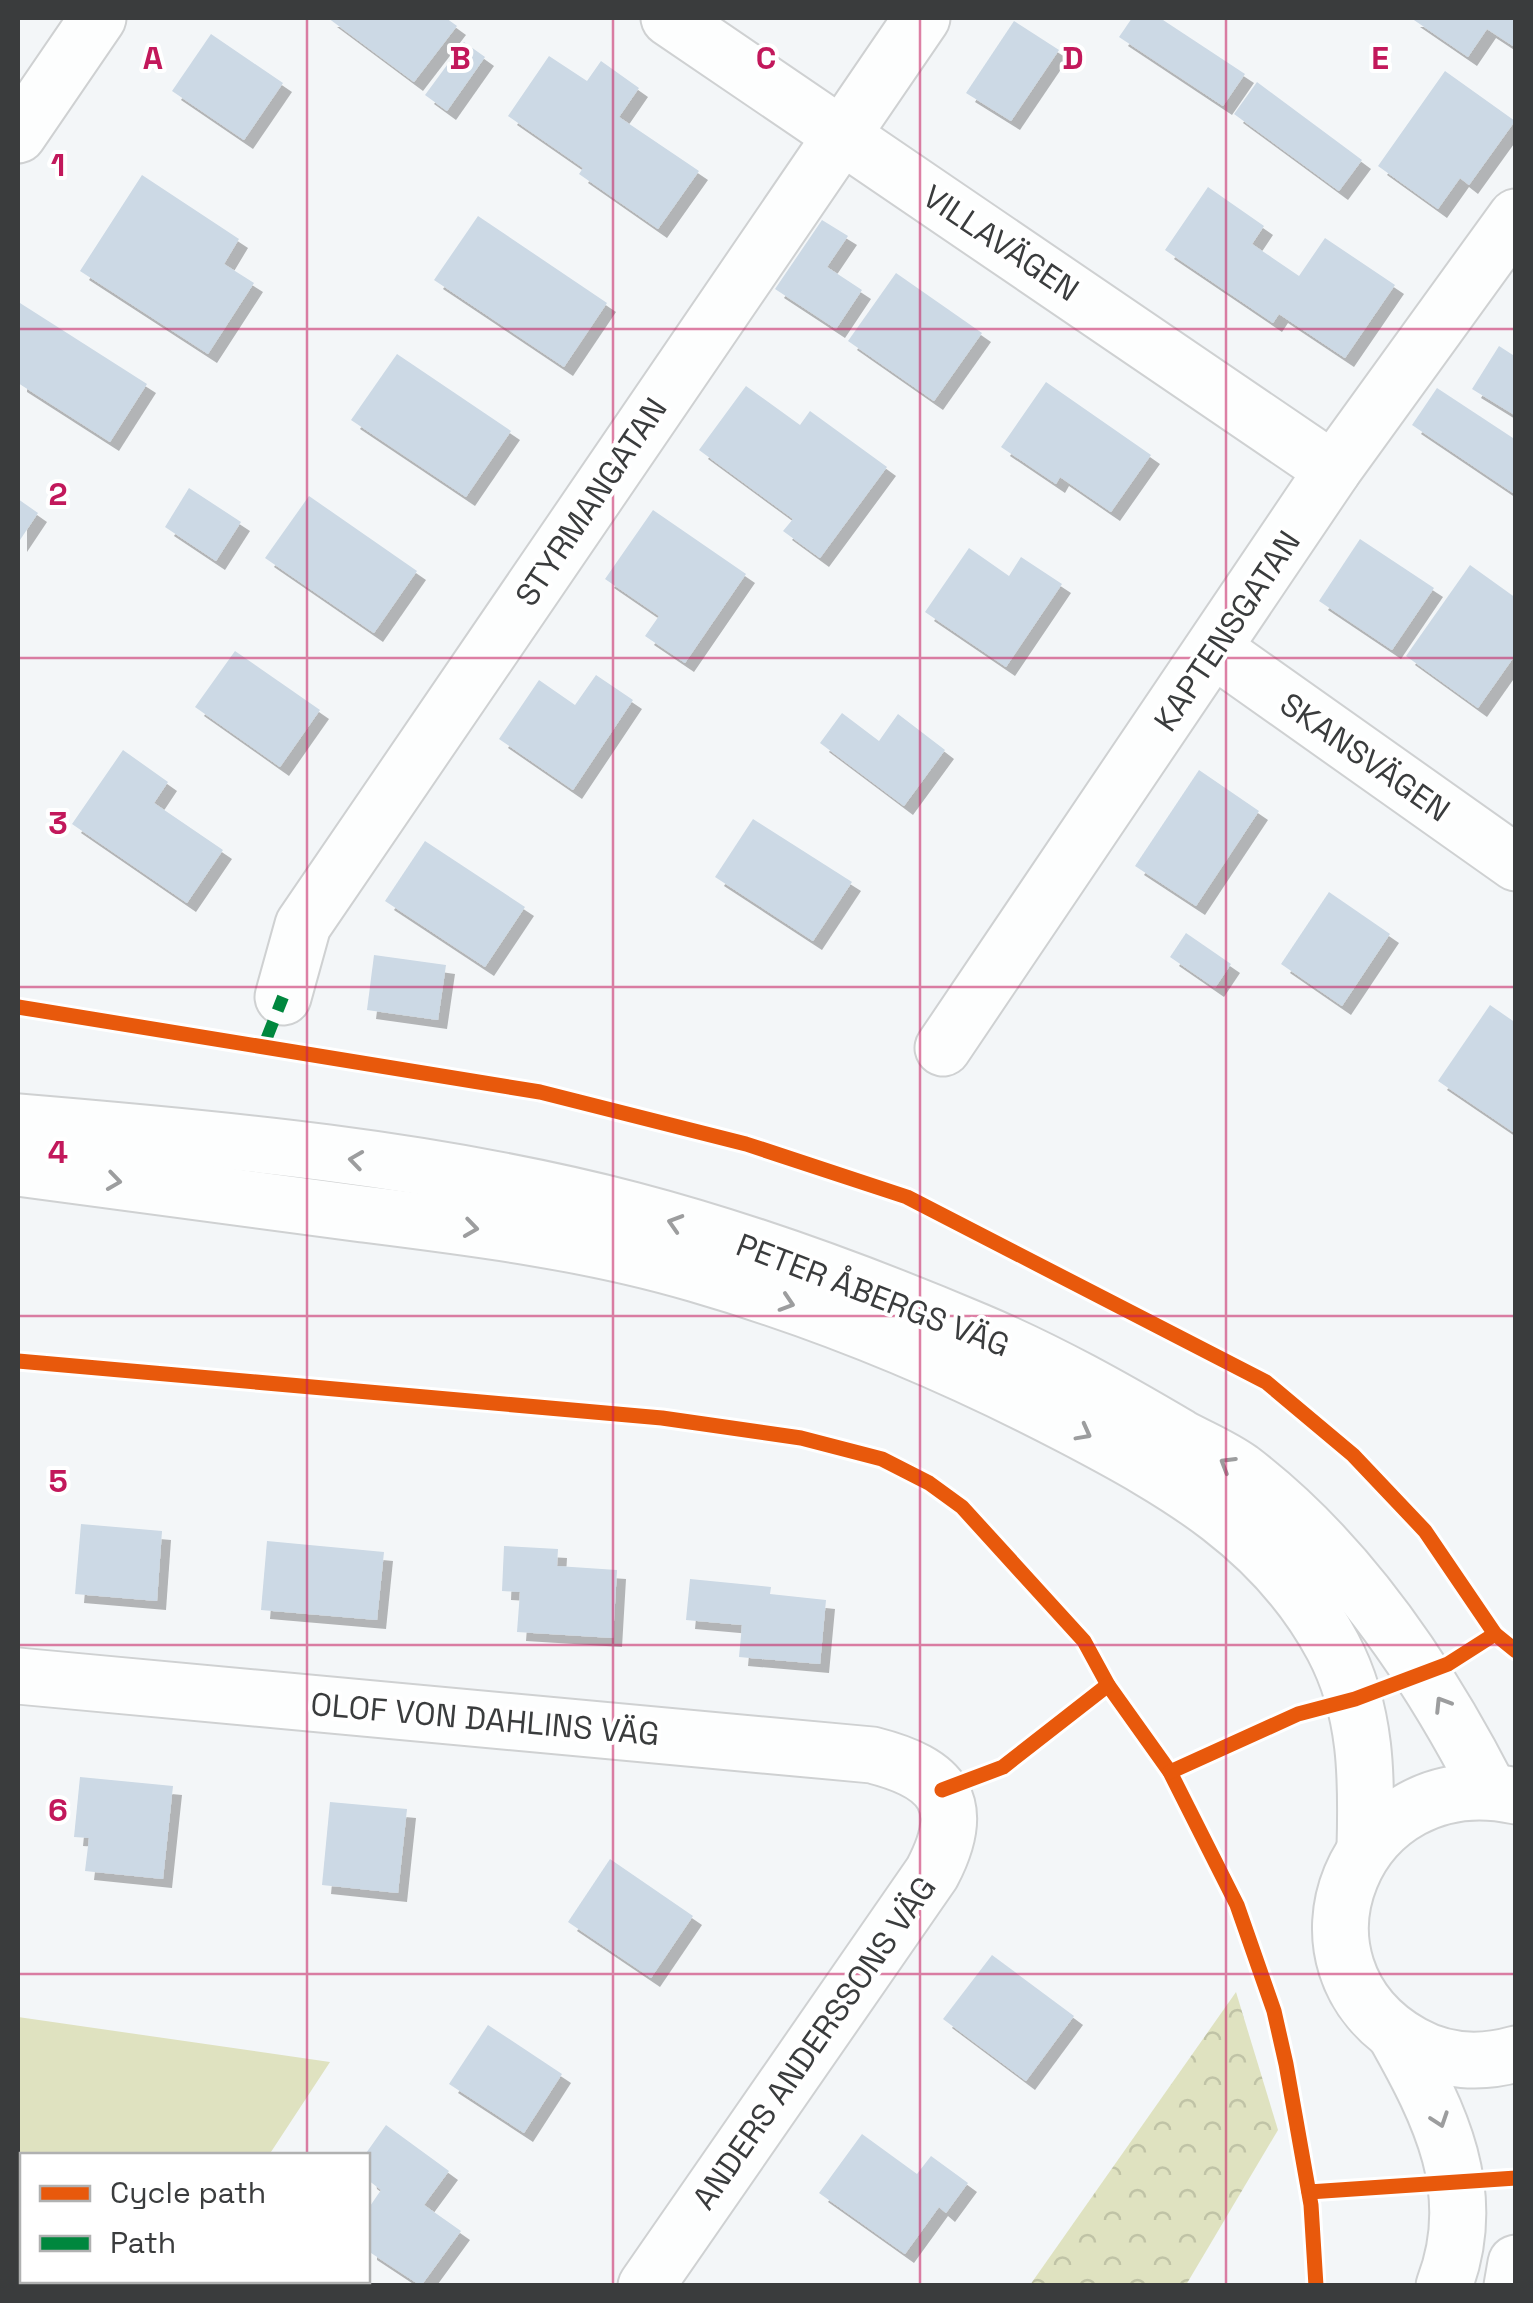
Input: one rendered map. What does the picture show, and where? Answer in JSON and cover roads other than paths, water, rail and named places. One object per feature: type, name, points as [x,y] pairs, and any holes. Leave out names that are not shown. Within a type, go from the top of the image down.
[{"type":"street","points":[[18,135],[98,18]]},
{"type":"street","name":"VILLAVÄGEN","points":[[668,18],[1333,470]]},
{"type":"street","name":"STYRMANGATAN","points":[[283,997],[303,925],[922,18]]},
{"type":"street","name":"KAPTENSGATAN","points":[[943,1048],[1333,470],[1516,217]]},
{"type":"street","name":"SKANSVÄGEN","points":[[1215,650],[1516,863]]},
{"type":"street","name":"PETER ÅBERGS VÄG","points":[[18,1122],[347,1158],[499,1181],[612,1206],[819,1267],[999,1340],[1097,1386],[1238,1470],[1265,1494],[1359,1587],[1502,1793]]},
{"type":"street","name":"PETER ÅBERGS VÄG","points":[[18,1168],[520,1234],[693,1273],[844,1322],[1002,1391],[1167,1477],[1270,1557],[1334,1648],[1355,1699],[1368,1764],[1365,1848]]},
{"type":"street","name":"OLOF VON DAHLINS VÄG","points":[[18,1676],[872,1755],[914,1766],[942,1790]]},
{"type":"street","name":"ANDERS ANDERSSONS VÄG","points":[[646,2286],[932,1873],[947,1845],[951,1814],[942,1790]]},
{"type":"street","name":"PETER ÅBERGS VÄG","points":[[1502,1793],[1453,1792],[1419,1802],[1389,1822],[1365,1848],[1349,1879],[1342,1912],[1342,1948],[1352,1980],[1370,2010],[1395,2034],[1426,2052],[1461,2060],[1516,2054]]},
{"type":"street","name":"PETER ÅBERGS VÄG","points":[[1395,2034],[1440,2114],[1454,2170],[1457,2221],[1453,2263],[1444,2286]]},
{"type":"street","points":[[1512,2286],[1516,2263]]}]
